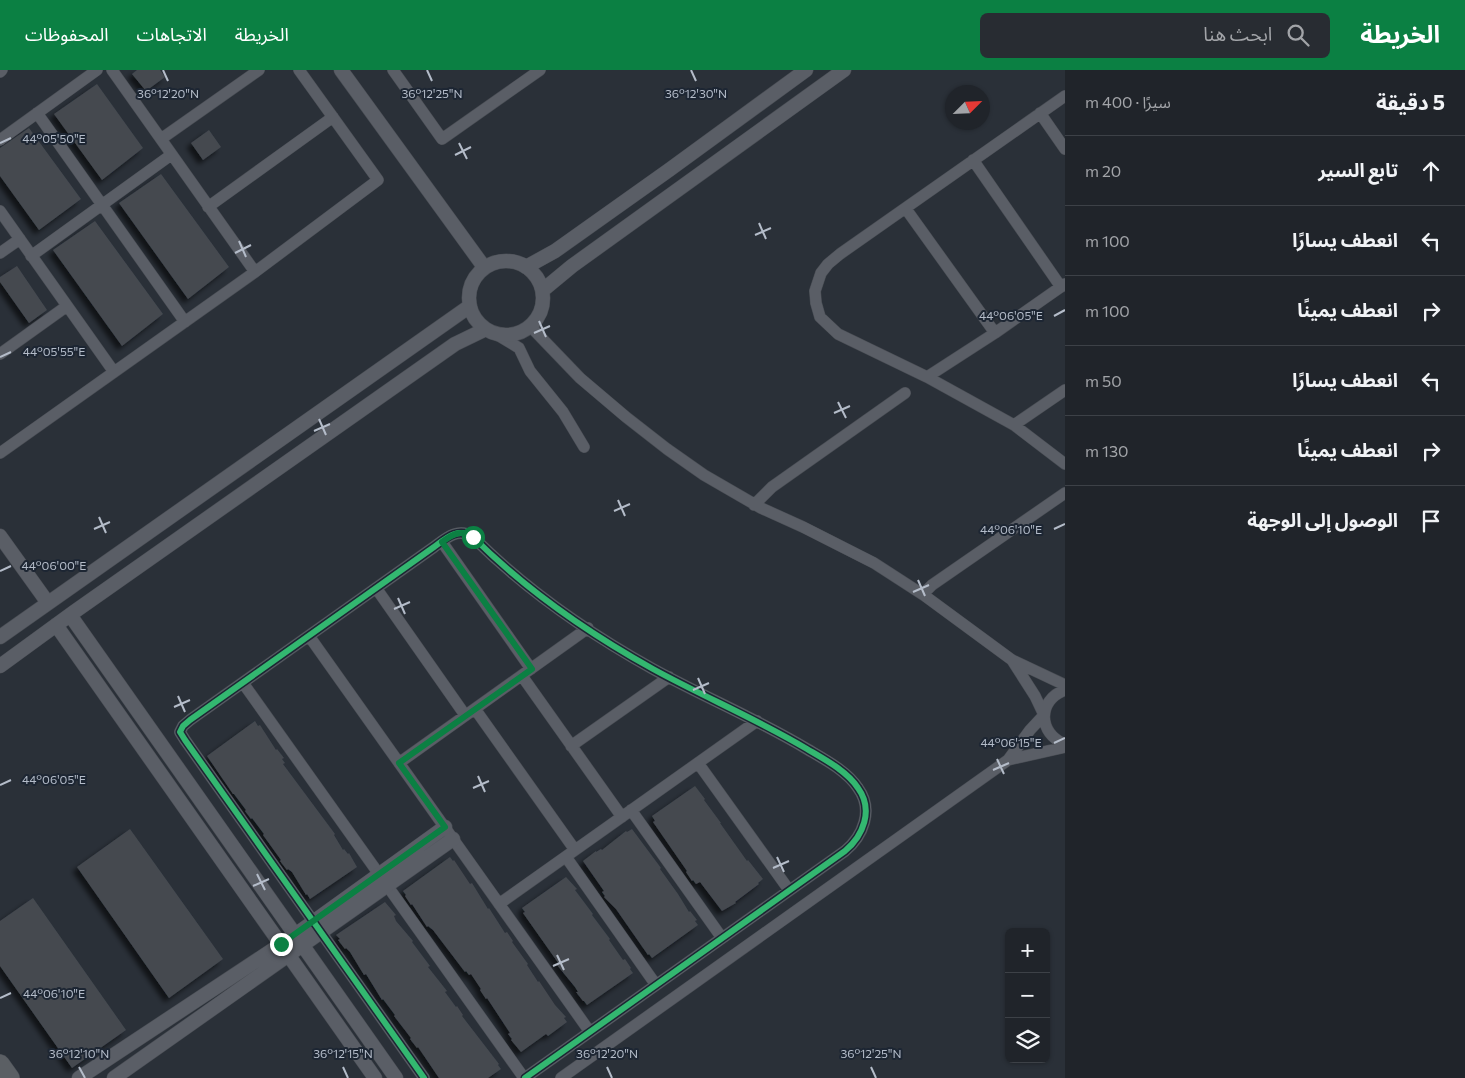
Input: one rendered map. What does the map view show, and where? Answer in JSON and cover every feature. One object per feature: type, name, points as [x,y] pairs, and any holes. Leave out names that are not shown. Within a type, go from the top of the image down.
[{"type":"highway","points":[[0,1064],[10,1078]]},
{"type":"street","points":[[0,140],[97,70]]},
{"type":"street","points":[[160,139],[259,70]]},
{"type":"street","points":[[0,453],[255,272],[378,180],[299,70]]},
{"type":"street","points":[[341,70],[484,267]]},
{"type":"street","points":[[397,71],[442,139],[540,70]]},
{"type":"street","points":[[526,267],[644,188],[806,70]]},
{"type":"street","points":[[543,290],[572,266],[844,70]]},
{"type":"street","points":[[116,71],[171,155],[255,272]]},
{"type":"street","points":[[1065,96],[840,254],[828,264],[821,274],[817,282],[816,291],[816,303],[820,316],[838,334],[927,377],[1014,425],[1065,464]]},
{"type":"street","points":[[37,113],[185,322]]},
{"type":"street","points":[[1040,113],[1065,149]]},
{"type":"street","points":[[208,207],[333,117]]},
{"type":"street","points":[[31,256],[171,155]]},
{"type":"street","points":[[927,377],[995,333],[1063,285],[973,160]]},
{"type":"street","points":[[669,170],[682,187]]},
{"type":"street","points":[[644,188],[658,204]]},
{"type":"street","points":[[906,208],[995,333]]},
{"type":"street","points":[[0,211],[114,372]]},
{"type":"street","points":[[0,253],[20,239]]},
{"type":"street","points":[[0,666],[72,613],[455,344],[491,332],[507,335],[518,334],[530,326],[538,318],[542,309],[543,290],[538,279],[520,263],[509,260],[498,261],[484,267],[472,283],[469,294],[470,306],[479,323],[491,332],[519,348],[530,371],[563,412],[584,447]]},
{"type":"street","points":[[0,354],[67,306]]},
{"type":"street","points":[[0,637],[470,306]]},
{"type":"street","points":[[530,326],[580,378],[667,450],[754,505],[874,563],[923,594],[1012,660],[1065,685]]},
{"type":"street","points":[[1014,425],[1065,390]]},
{"type":"street","points":[[754,505],[772,487],[906,393]]},
{"type":"street","points":[[923,594],[932,585],[1065,493]]},
{"type":"street","points":[[243,682],[524,1078],[845,851],[858,838],[866,818],[864,803],[858,788],[846,776],[820,757],[757,721],[624,652],[518,577],[469,535],[457,533],[442,542],[243,682],[185,724],[180,732],[424,1078]]},
{"type":"street","points":[[0,536],[48,603]]},
{"type":"street","points":[[442,542],[532,669]]},
{"type":"street","points":[[376,588],[470,712],[570,853],[656,985]]},
{"type":"street","points":[[48,603],[70,600],[72,613],[396,1078]]},
{"type":"street","points":[[48,603],[39,623],[53,628],[376,1078]]},
{"type":"street","points":[[399,763],[588,628]]},
{"type":"street","points":[[309,636],[590,1032]]},
{"type":"street","points":[[1012,660],[1035,696],[1044,715],[1047,730],[1057,741],[1065,746]]},
{"type":"street","points":[[522,676],[622,817]]},
{"type":"street","points":[[571,746],[669,677]]},
{"type":"street","points":[[561,1078],[1008,760],[1030,730],[1044,715],[1049,701],[1065,690]]},
{"type":"street","points":[[499,904],[757,721]]},
{"type":"street","points":[[1008,760],[1065,746]]},
{"type":"street","points":[[698,763],[789,890]]},
{"type":"street","points":[[631,810],[722,938]]},
{"type":"street","points":[[114,1078],[299,940],[379,874],[445,827]]},
{"type":"street","points":[[317,926],[387,886],[453,839]]},
{"type":"street","points":[[79,1078],[285,950]]},
{"type":"building","points":[[137,70],[160,70],[165,77],[146,91],[132,74]]},
{"type":"building","points":[[97,84],[143,148],[102,180],[54,114]]},
{"type":"building","points":[[29,128],[81,199],[39,230],[0,176],[0,148]]},
{"type":"building","points":[[209,130],[221,147],[203,160],[191,143]]},
{"type":"building","points":[[161,174],[229,267],[188,299],[119,203]]},
{"type":"building","points":[[95,221],[163,314],[122,346],[53,250]]},
{"type":"building","points":[[17,266],[47,310],[29,323],[0,282],[0,277]]},
{"type":"building","points":[[255,721],[284,758],[282,759],[285,763],[283,764],[335,834],[343,850],[349,853],[357,867],[310,899],[292,872],[287,870],[280,861],[264,834],[245,811],[207,756]]},
{"type":"building","points":[[695,786],[747,861],[763,879],[736,903],[722,911],[700,882],[696,884],[692,881],[653,822],[655,821],[652,816]]},
{"type":"building","points":[[130,829],[223,959],[169,998],[77,867]]},
{"type":"building","points":[[632,829],[661,868],[689,912],[697,920],[695,921],[698,925],[652,958],[616,909],[604,897],[602,892],[604,891],[583,861],[596,851],[602,850],[626,831]]},
{"type":"building","points":[[450,857],[470,884],[472,883],[488,909],[513,941],[538,982],[566,1017],[564,1018],[567,1022],[521,1052],[511,1040],[508,1034],[510,1033],[471,974],[469,975],[465,972],[433,930],[427,927],[403,891]]},
{"type":"building","points":[[566,877],[577,889],[575,890],[633,973],[587,1005],[557,965],[559,964],[523,913],[525,912],[522,908]]},
{"type":"building","points":[[33,898],[126,1030],[72,1068],[0,966],[0,921]]},
{"type":"building","points":[[385,902],[396,915],[394,916],[396,921],[413,941],[430,966],[428,967],[447,991],[445,992],[499,1064],[501,1069],[488,1078],[439,1078],[395,1015],[382,1000],[366,974],[364,975],[350,952],[338,940],[340,939],[336,935]]},
{"type":"cycle path","points":[[424,1078],[180,732],[183,726],[190,720],[443,540],[457,533],[468,534],[473,537],[536,592],[605,641],[653,669],[788,738],[835,766],[848,776],[858,788],[863,796],[865,805],[866,814],[861,830],[857,838],[845,851],[525,1078]]},
{"type":"route","points":[[281,944],[445,827],[399,763],[532,669],[442,542],[452,535],[461,532],[473,537]]}]
